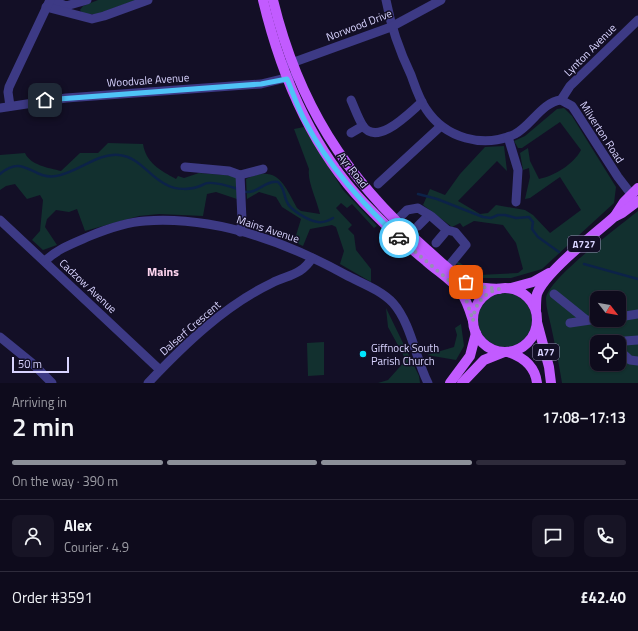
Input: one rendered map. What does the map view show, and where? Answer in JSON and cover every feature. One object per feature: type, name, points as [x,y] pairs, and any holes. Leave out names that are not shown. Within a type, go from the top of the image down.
[{"type":"main road","name":"Ayr Road","points":[[263,0],[283,67],[292,77],[339,155],[358,180],[396,221],[448,267],[474,286],[499,289]]},
{"type":"main road","name":"Ayr Road","points":[[273,0],[284,41],[293,63],[292,77],[306,122],[329,160],[353,191],[398,236],[460,290],[467,302],[473,321]]},
{"type":"main road","name":"A727","points":[[537,317],[538,293],[555,270],[614,217],[636,194]]},
{"type":"main road","name":"A727","points":[[510,288],[534,282],[555,270]]},
{"type":"main road","points":[[462,383],[484,360],[521,348],[529,342],[534,334],[537,317],[527,296],[510,288],[499,289],[486,294],[478,302],[474,312],[473,321],[476,333],[487,347],[506,352]]},
{"type":"main road","name":"A77","points":[[537,317],[548,359],[551,383]]},
{"type":"main road","points":[[450,383],[470,356],[476,333]]},
{"type":"main road","name":"A77","points":[[506,352],[520,357],[527,362],[534,373],[537,383]]},
{"type":"street","points":[[49,2],[66,6],[87,0]]},
{"type":"street","points":[[49,2],[92,19],[148,0]]},
{"type":"street","points":[[386,0],[391,27],[422,102],[440,126],[452,133],[472,140],[497,140],[521,130],[553,102],[561,100]]},
{"type":"street","name":"Norwood Drive","points":[[283,67],[391,27],[441,0]]},
{"type":"street","points":[[10,106],[8,92],[9,87],[49,2]]},
{"type":"street","name":"Lynton Avenue","points":[[561,100],[570,86],[638,20]]},
{"type":"street","name":"Woodvale Avenue","points":[[0,108],[66,98],[261,84],[292,77]]},
{"type":"street","points":[[351,100],[363,126],[368,131],[382,132],[392,127],[422,102]]},
{"type":"street","name":"Milverton Road","points":[[561,100],[572,106],[618,177],[636,194]]},
{"type":"street","points":[[351,133],[363,126]]},
{"type":"street","points":[[378,184],[440,126]]},
{"type":"street","points":[[508,136],[518,170],[516,202]]},
{"type":"street","points":[[428,138],[434,145]]},
{"type":"street","points":[[185,167],[229,171],[240,174],[263,169]]},
{"type":"street","points":[[240,174],[242,220],[240,232]]},
{"type":"street","points":[[398,236],[396,221],[407,210],[418,208],[447,230],[455,232],[466,245],[448,267]]},
{"type":"street","points":[[418,226],[429,215]]},
{"type":"street","name":"Cadzow Avenue","points":[[0,220],[160,370]]},
{"type":"street","name":"Mains Avenue","points":[[45,261],[50,256],[78,241],[111,229],[138,222],[193,222],[240,232],[284,246],[312,258],[376,291],[394,304],[413,340],[428,383]]},
{"type":"street","points":[[436,243],[447,230]]},
{"type":"street","name":"Dalserf Crescent","points":[[148,383],[198,334],[222,314],[271,284],[303,270],[312,258]]},
{"type":"street","points":[[554,294],[585,319]]},
{"type":"street","points":[[626,316],[638,314]]},
{"type":"street","points":[[570,323],[590,319]]},
{"type":"street","points":[[626,341],[638,340]]},
{"type":"street","points":[[2,343],[32,363],[52,383]]},
{"type":"street","points":[[626,356],[630,360],[638,361]]},
{"type":"green space","points":[[98,0],[136,0],[97,14],[83,14],[80,10],[83,6]]},
{"type":"green space","points":[[564,108],[572,116],[616,187],[614,203],[542,269],[511,278],[479,278],[457,264],[457,261],[478,275],[518,273],[523,269],[516,243],[503,225],[474,221],[463,227],[460,223],[452,227],[423,205],[430,189],[445,195],[460,174],[485,147],[504,146],[507,171],[497,161],[458,201],[480,214],[488,213],[496,205],[525,210],[533,215],[550,233],[581,210],[560,177],[530,198],[525,199],[530,177],[529,168],[523,170],[520,153],[528,148],[530,161],[539,179],[551,175],[569,165],[581,150],[560,122],[522,148],[518,148],[514,141],[525,136],[557,109]]},
{"type":"green space","points":[[304,127],[343,190],[377,226],[374,228],[352,204],[347,208],[341,203],[336,208],[352,225],[348,229],[354,235],[356,250],[371,269],[371,282],[340,264],[344,251],[336,227],[332,225],[310,229],[303,246],[294,242],[301,219],[282,207],[276,197],[259,192],[247,199],[246,179],[257,175],[272,175],[283,184],[297,208],[301,211],[320,214],[309,179],[309,169],[294,129]]},
{"type":"green space","points":[[108,143],[143,144],[147,156],[151,161],[159,169],[176,179],[178,176],[184,178],[199,173],[237,176],[237,199],[216,192],[207,194],[203,216],[159,214],[139,216],[85,231],[77,209],[69,212],[56,210],[47,219],[45,227],[57,245],[43,250],[32,240],[40,231],[43,200],[40,195],[27,199],[15,184],[6,186],[0,190],[0,155],[25,153],[27,157],[35,163],[61,171],[80,153],[98,153]]},
{"type":"green space","points":[[638,211],[638,383],[562,383],[546,306],[546,299],[549,290],[558,279],[601,240]]},
{"type":"green space","points":[[500,293],[510,293],[520,297],[528,305],[532,315],[532,325],[528,335],[520,343],[510,347],[500,347],[490,343],[482,335],[478,325],[478,315],[482,305],[490,297]]},
{"type":"green space","points":[[386,308],[419,376],[420,383],[378,383],[388,380],[406,360],[388,327]]},
{"type":"green space","points":[[461,324],[464,346],[456,360],[427,355],[454,347],[457,335],[455,328]]},
{"type":"green space","points":[[324,342],[324,375],[308,376],[307,343]]},
{"type":"waterway","points":[[0,174],[8,168],[22,166],[40,174],[56,176],[72,171],[104,157],[119,155],[133,159],[155,177],[171,187],[184,189],[200,186],[206,183],[212,183],[223,184],[238,189]]},
{"type":"waterway","points":[[242,191],[252,191],[269,183],[278,182],[284,191],[289,205],[300,215],[310,220],[320,222],[326,222],[333,218]]},
{"type":"waterway","points":[[418,194],[437,199],[483,217],[491,218],[498,215],[516,218],[529,217],[533,222],[532,229],[538,237],[559,252]]},
{"type":"waterway","points":[[584,264],[638,279]]},
{"type":"way so far","points":[[399,238],[460,290],[467,302],[473,321],[474,312],[478,302],[486,294],[499,289],[474,286],[466,282]]},
{"type":"place","name":"Giffnock South Parish Church","points":[[363,354]]},
{"type":"district","name":"Mains","points":[[163,272]]},
{"type":"route","points":[[45,100],[261,84],[278,82],[287,79],[306,122],[329,160],[353,191],[399,238]]}]
